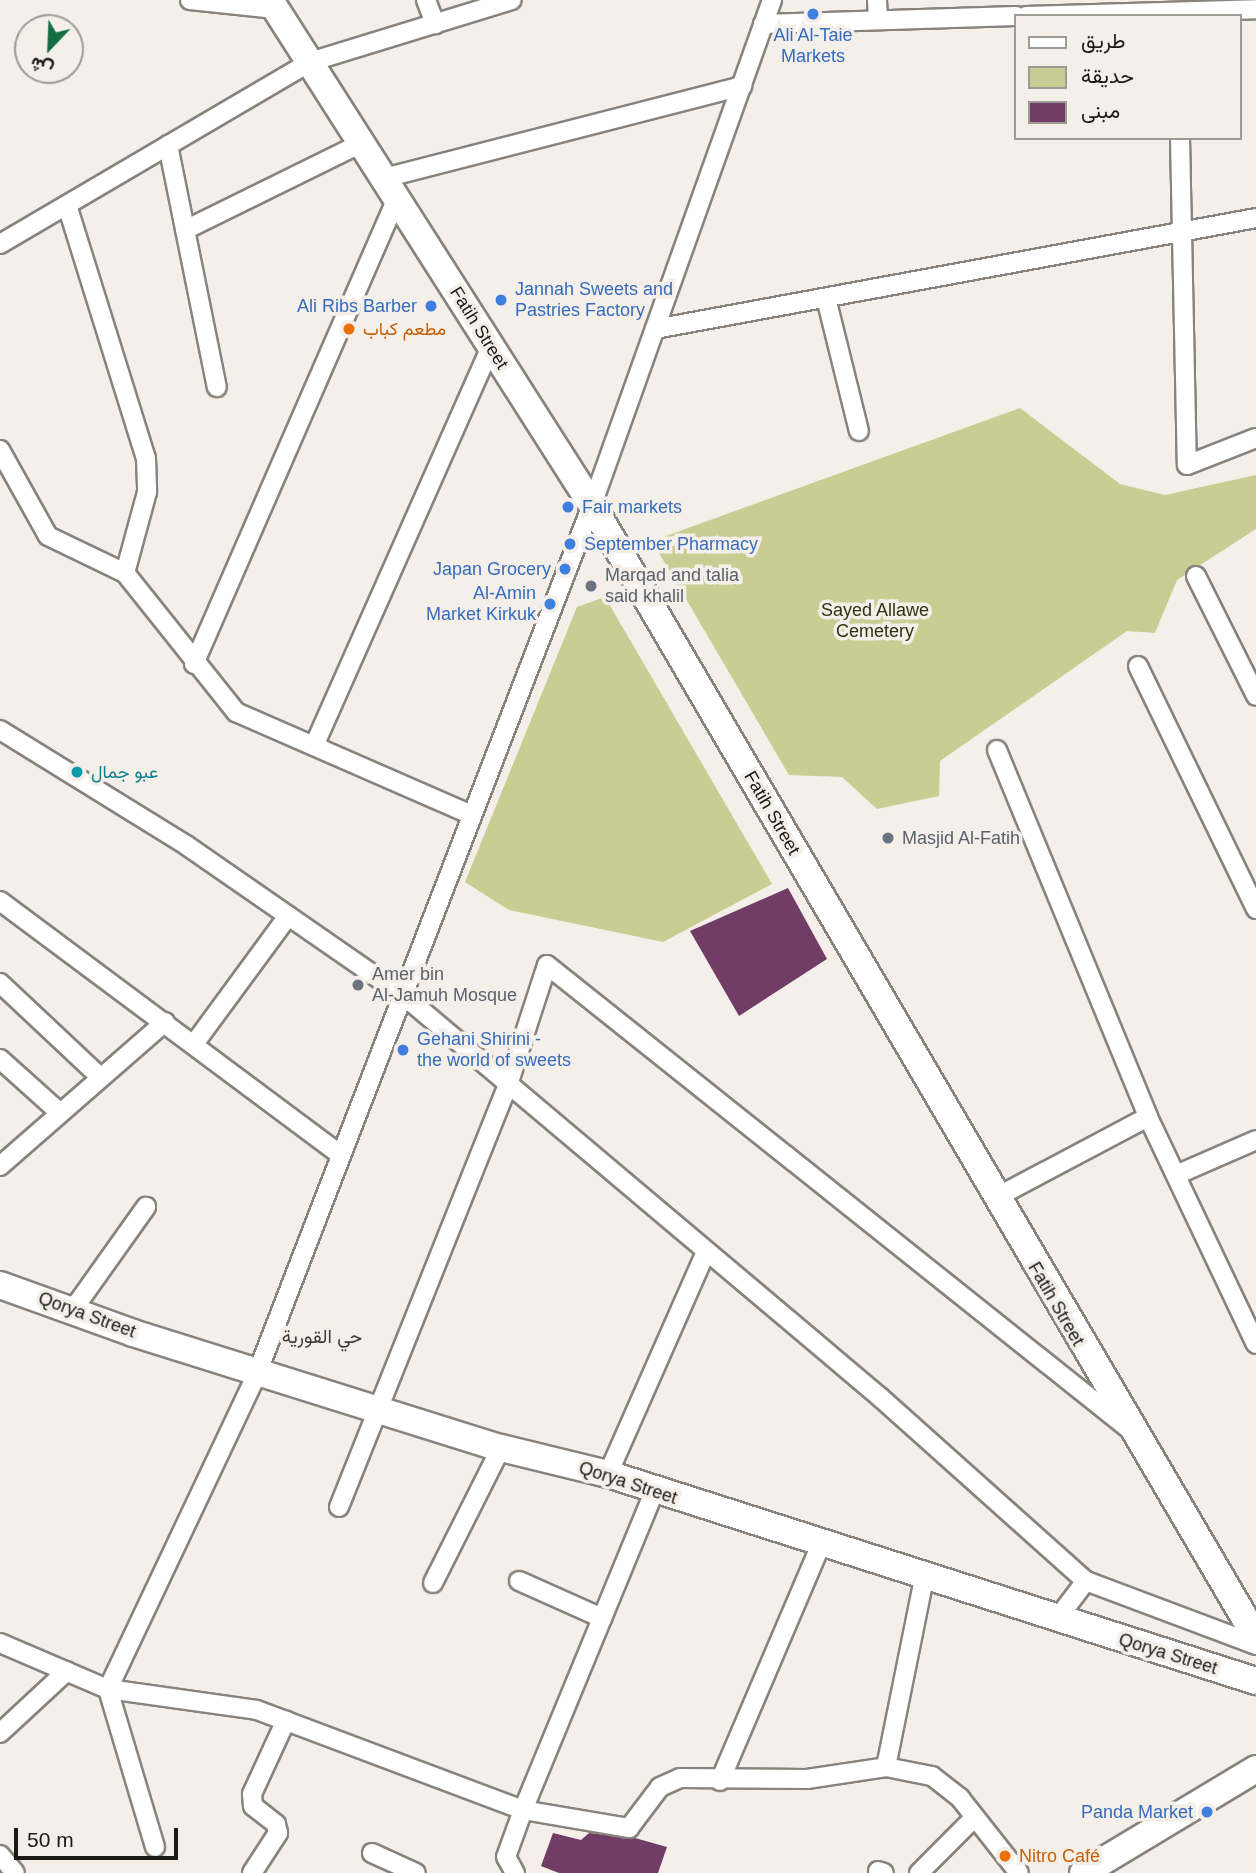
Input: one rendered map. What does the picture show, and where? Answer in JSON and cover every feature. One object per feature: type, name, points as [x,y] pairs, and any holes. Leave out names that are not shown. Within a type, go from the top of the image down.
[{"type":"street","points":[[190,0],[273,4]]},
{"type":"street","points":[[426,0],[435,24]]},
{"type":"street","points":[[0,244],[310,62],[512,0]]},
{"type":"street","points":[[155,1847],[108,1689],[258,1371],[592,505],[772,0]]},
{"type":"street","points":[[877,0],[878,20]]},
{"type":"street","name":"Fatih Street","points":[[273,4],[592,505],[1129,1429],[1256,1637]]},
{"type":"street","points":[[1068,14],[1174,9],[1256,9]]},
{"type":"street","points":[[764,24],[1014,16]]},
{"type":"street","points":[[194,664],[390,188],[741,86]]},
{"type":"street","points":[[1180,140],[1184,234],[1186,465],[1256,438]]},
{"type":"street","points":[[185,230],[362,143]]},
{"type":"street","points":[[168,145],[217,387]]},
{"type":"street","points":[[67,205],[146,458],[147,492],[125,573]]},
{"type":"street","points":[[655,329],[1184,234],[1256,218]]},
{"type":"street","points":[[826,298],[859,430]]},
{"type":"street","points":[[313,746],[491,346]]},
{"type":"street","points":[[0,450],[48,536],[125,573],[149,595],[194,664],[236,712],[472,815]]},
{"type":"street","points":[[1196,576],[1256,696]]},
{"type":"street","points":[[1139,666],[1256,909]]},
{"type":"street","points":[[0,730],[288,916],[403,995],[705,1254],[881,1398],[1086,1581],[1256,1645]]},
{"type":"street","points":[[997,750],[1148,1117],[1256,1344]]},
{"type":"street","points":[[0,901],[341,1155]]},
{"type":"street","points":[[194,1044],[288,916]]},
{"type":"street","points":[[340,1507],[375,1408],[508,1085],[547,965],[1129,1429]]},
{"type":"street","points":[[0,983],[100,1077]]},
{"type":"street","points":[[0,1166],[165,1022]]},
{"type":"street","points":[[0,1059],[59,1112]]},
{"type":"street","points":[[995,1198],[1148,1117]]},
{"type":"street","points":[[1176,1175],[1256,1140]]},
{"type":"street","points":[[72,1311],[146,1207]]},
{"type":"street","points":[[608,1474],[705,1254]]},
{"type":"street","name":"Qorya Street","points":[[0,1285],[72,1311],[501,1448],[608,1474],[654,1492],[820,1546],[1256,1681]]},
{"type":"street","points":[[433,1583],[501,1448]]},
{"type":"street","points":[[515,1873],[506,1857],[523,1810],[654,1492]]},
{"type":"street","points":[[720,1781],[820,1546]]},
{"type":"street","points":[[886,1768],[924,1578]]},
{"type":"street","points":[[519,1581],[602,1618]]},
{"type":"street","points":[[1057,1619],[1086,1581]]},
{"type":"street","points":[[0,1643],[108,1689],[286,1720],[523,1810],[629,1828],[671,1780],[807,1779],[886,1768],[932,1776],[960,1798],[972,1821],[1019,1873]]},
{"type":"street","points":[[0,1733],[66,1671]]},
{"type":"street","points":[[252,1873],[278,1833],[276,1824],[253,1806],[252,1794],[286,1720]]},
{"type":"street","points":[[1089,1871],[1246,1773],[1256,1758]]},
{"type":"street","points":[[919,1873],[972,1821]]},
{"type":"street","points":[[372,1853],[416,1873]]},
{"type":"street","points":[[0,1855],[15,1873]]},
{"type":"green space","name":"Sayed Allawe Cemetery","points":[[1020,408],[1120,484],[1165,495],[1256,475],[1256,529],[1177,580],[1155,633],[1127,631],[940,761],[939,796],[877,809],[842,777],[789,775],[652,541]]},
{"type":"green space","points":[[605,597],[772,884],[663,942],[509,910],[465,882],[577,607]]},
{"type":"building","points":[[788,888],[827,959],[739,1016],[690,931]]},
{"type":"building","points":[[553,1833],[581,1840],[589,1833],[635,1838],[667,1847],[658,1873],[559,1873],[541,1866]]},
{"type":"place","name":"Ali Al-Taie Markets","points":[[813,14]]},
{"type":"place","name":"Jannah Sweets and Pastries Factory","points":[[501,300]]},
{"type":"place","name":"Ali Ribs Barber","points":[[431,306]]},
{"type":"place","name":"مطعم كباب","points":[[349,329]]},
{"type":"place","name":"Fair markets","points":[[568,507]]},
{"type":"place","name":"September Pharmacy","points":[[570,544]]},
{"type":"place","name":"Japan Grocery","points":[[565,569]]},
{"type":"place","name":"Marqad and talia said khalil","points":[[591,586]]},
{"type":"place","name":"Al-Amin Market Kirkuk","points":[[550,604]]},
{"type":"place","name":"عبو جمال","points":[[77,772]]},
{"type":"place","name":"Masjid Al-Fatih","points":[[888,838]]},
{"type":"place","name":"Amer bin Al-Jamuh Mosque","points":[[358,985]]},
{"type":"place","name":"Gehani Shirini - the world of sweets","points":[[403,1050]]},
{"type":"place","name":"Panda Market","points":[[1207,1812]]},
{"type":"place","name":"Nitro Café","points":[[1005,1856]]},
{"type":"district","name":"حي القورية","points":[[322,1337]]}]
